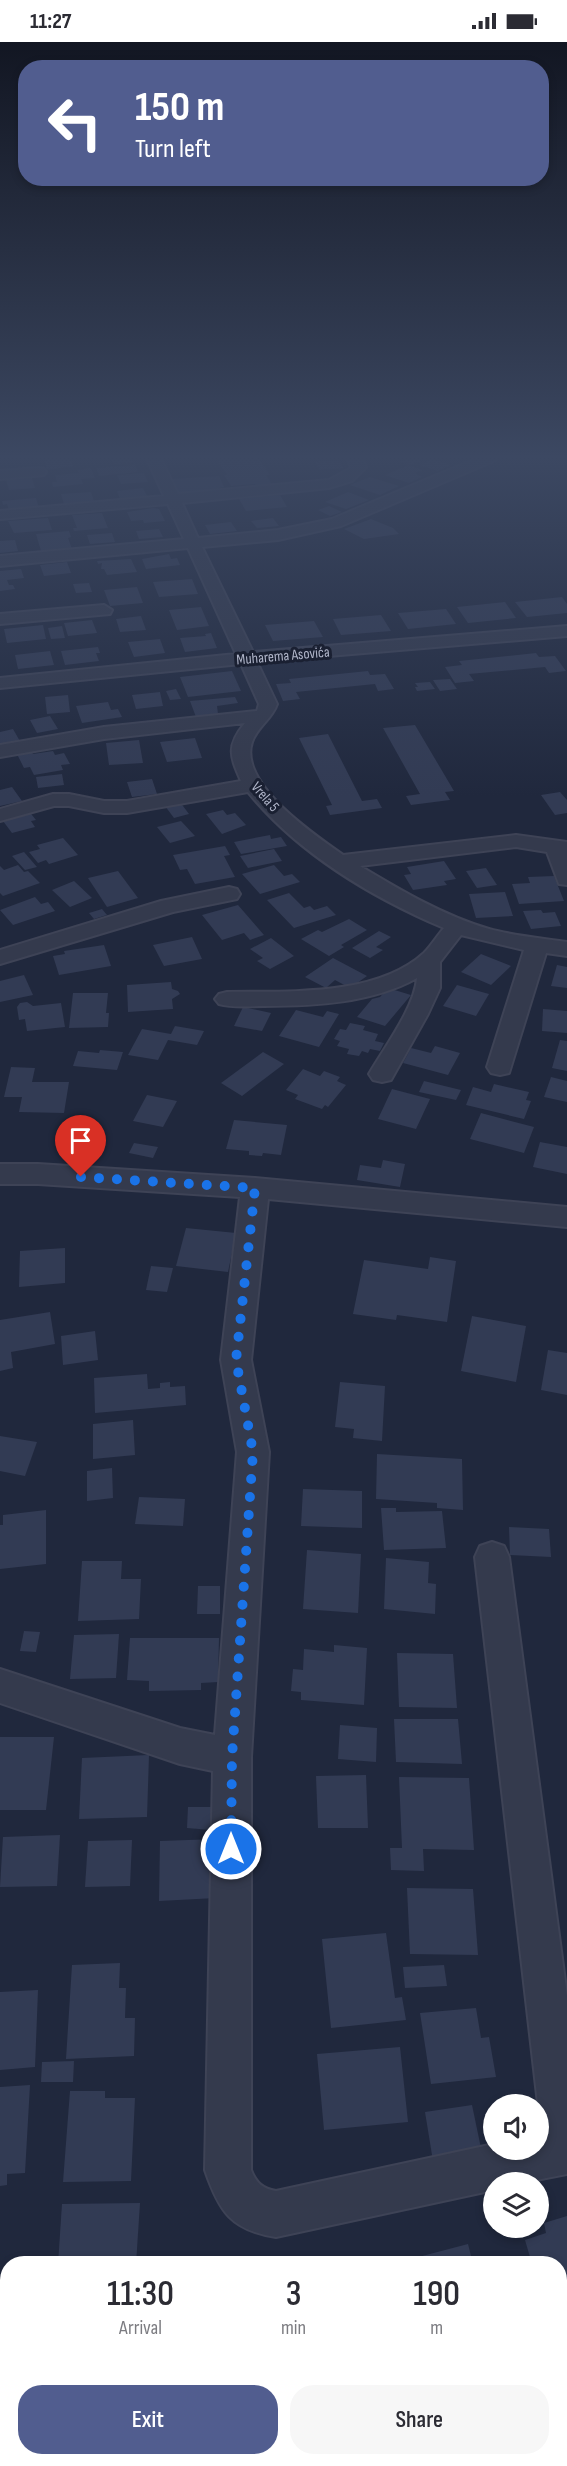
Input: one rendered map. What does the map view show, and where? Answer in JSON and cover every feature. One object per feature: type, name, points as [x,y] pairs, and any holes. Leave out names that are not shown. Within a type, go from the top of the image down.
[{"type":"street","points":[[0,752],[104,733],[261,716],[267,711],[268,704],[207,570]]},
{"type":"street","points":[[0,620],[104,610]]},
{"type":"street","name":"Muharema Asovića","points":[[0,683],[248,658],[567,631]]},
{"type":"street","name":"Vrela 5","points":[[261,716],[247,731],[241,751],[246,772],[253,785],[303,836],[337,862],[457,925],[485,935],[567,949]]},
{"type":"street","points":[[0,814],[53,800],[69,800],[105,807],[127,807],[253,785]]},
{"type":"street","points":[[337,862],[516,841],[562,847],[567,879]]},
{"type":"street","points":[[0,957],[169,906],[230,894]]},
{"type":"street","points":[[227,999],[331,997],[372,989],[429,960],[457,925]]},
{"type":"street","points":[[500,1066],[537,945]]},
{"type":"street","points":[[382,1074],[428,988],[429,960]]},
{"type":"street","points":[[0,1174],[38,1174],[255,1188],[567,1216]]},
{"type":"street","points":[[255,1188],[236,1360],[253,1452],[232,1757],[228,2170],[233,2187],[244,2204],[258,2212],[276,2214],[566,2152],[492,1557]]},
{"type":"street","points":[[0,1686],[180,1746],[232,1757]]},
{"type":"building","points":[[21,570],[24,578],[7,580],[9,585],[13,585],[15,589],[0,591],[0,571]]},
{"type":"building","points":[[42,570],[70,570],[71,573],[44,576]]},
{"type":"building","points":[[105,570],[136,570],[137,572],[107,575]]},
{"type":"building","points":[[192,579],[198,594],[159,597],[153,582]]},
{"type":"building","points":[[89,583],[92,592],[76,593],[73,584]]},
{"type":"building","points":[[137,587],[143,603],[110,606],[104,590]]},
{"type":"building","points":[[562,597],[567,604],[567,613],[527,617],[515,602]]},
{"type":"building","points":[[505,602],[516,618],[468,623],[457,607]]},
{"type":"building","points":[[201,607],[209,626],[177,630],[169,610]]},
{"type":"building","points":[[446,609],[456,624],[408,629],[398,613]]},
{"type":"building","points":[[381,615],[391,631],[341,635],[333,619]]},
{"type":"building","points":[[141,616],[146,630],[120,632],[116,619]]},
{"type":"building","points":[[92,620],[97,633],[68,636],[64,623]]},
{"type":"building","points":[[314,621],[323,637],[273,641],[265,625]]},
{"type":"building","points":[[43,625],[46,639],[7,643],[4,629]]},
{"type":"building","points":[[62,626],[65,638],[51,639],[48,628]]},
{"type":"building","points":[[211,633],[217,648],[185,652],[180,638],[206,636],[205,634]]},
{"type":"building","points":[[160,639],[165,653],[134,657],[128,642]]},
{"type":"building","points":[[98,647],[100,653],[96,653],[99,661],[65,665],[61,651]]},
{"type":"building","points":[[50,651],[54,665],[18,669],[15,655]]},
{"type":"building","points":[[536,653],[539,657],[555,656],[566,671],[549,673],[545,667],[469,674],[474,681],[455,683],[445,667],[462,665],[459,661]]},
{"type":"building","points":[[232,671],[241,691],[188,697],[180,677]]},
{"type":"building","points":[[368,671],[370,675],[385,674],[394,689],[378,691],[375,684],[296,692],[300,699],[283,701],[276,684],[291,683],[289,679]]},
{"type":"building","points":[[450,679],[457,689],[440,691],[433,680]]},
{"type":"building","points":[[430,682],[435,689],[417,691],[415,687],[418,687],[415,683]]},
{"type":"building","points":[[176,689],[181,699],[170,700],[166,691]]},
{"type":"building","points":[[160,692],[163,706],[136,709],[132,695]]},
{"type":"building","points":[[68,695],[70,712],[47,714],[45,697]]},
{"type":"building","points":[[235,697],[238,703],[217,706],[218,714],[196,717],[190,701]]},
{"type":"building","points":[[108,702],[111,710],[118,709],[122,717],[82,723],[76,706]]},
{"type":"building","points":[[50,716],[58,729],[37,733],[30,720]]},
{"type":"building","points":[[415,725],[454,791],[445,792],[450,800],[411,805],[406,796],[420,794],[383,728]]},
{"type":"building","points":[[13,729],[21,743],[0,746],[0,732]]},
{"type":"building","points":[[328,734],[362,801],[377,799],[382,808],[330,815],[326,806],[332,805],[299,738]]},
{"type":"building","points":[[195,738],[202,758],[167,762],[160,742]]},
{"type":"building","points":[[139,740],[143,763],[109,765],[106,743]]},
{"type":"building","points":[[31,751],[33,754],[53,751],[55,755],[64,753],[70,764],[61,765],[63,770],[34,775],[30,767],[24,768],[17,754]]},
{"type":"building","points":[[62,774],[64,785],[38,788],[36,777]]},
{"type":"building","points":[[152,779],[157,794],[132,797],[127,782]]},
{"type":"building","points":[[12,787],[22,801],[0,806],[0,790]]},
{"type":"building","points":[[560,792],[567,800],[567,813],[555,815],[541,795]]},
{"type":"building","points":[[180,802],[189,814],[174,818],[165,806]]},
{"type":"building","points":[[28,810],[36,820],[31,821],[35,827],[12,833],[0,817]]},
{"type":"building","points":[[223,810],[227,815],[235,813],[246,825],[222,834],[206,814]]},
{"type":"building","points":[[181,821],[195,836],[170,843],[157,827]]},
{"type":"building","points":[[270,835],[271,839],[281,837],[287,846],[241,854],[234,842]]},
{"type":"building","points":[[63,838],[78,855],[49,864],[46,860],[38,863],[29,852],[40,849],[37,845]]},
{"type":"building","points":[[225,846],[230,855],[224,856],[235,877],[195,884],[187,869],[180,870],[173,855]]},
{"type":"building","points":[[274,849],[282,861],[248,868],[240,856]]},
{"type":"building","points":[[24,852],[37,867],[25,870],[12,856]]},
{"type":"building","points":[[444,861],[456,879],[444,881],[447,885],[413,890],[404,875],[411,874],[407,867]]},
{"type":"building","points":[[18,865],[40,883],[3,896],[0,893],[0,866],[4,870]]},
{"type":"building","points":[[274,865],[284,876],[292,874],[300,882],[260,894],[242,874]]},
{"type":"building","points":[[486,868],[497,885],[477,888],[466,871]]},
{"type":"building","points":[[118,871],[138,898],[107,907],[88,878]]},
{"type":"building","points":[[554,876],[564,901],[519,904],[512,884],[530,883],[528,877]]},
{"type":"building","points":[[74,881],[92,898],[70,907],[52,890]]},
{"type":"building","points":[[505,892],[513,916],[476,918],[469,894]]},
{"type":"building","points":[[289,893],[304,908],[310,906],[314,910],[327,906],[336,915],[294,928],[267,900]]},
{"type":"building","points":[[35,897],[41,904],[48,902],[55,911],[13,925],[0,910]]},
{"type":"building","points":[[238,905],[264,935],[250,940],[244,933],[222,940],[202,915]]},
{"type":"building","points":[[102,909],[107,915],[94,919],[89,913]]},
{"type":"building","points":[[541,910],[543,913],[555,912],[561,926],[531,929],[523,911]]},
{"type":"building","points":[[349,919],[367,930],[341,945],[344,947],[329,956],[301,939],[318,930],[322,932]]},
{"type":"building","points":[[379,931],[391,937],[376,947],[383,950],[370,958],[352,948]]},
{"type":"building","points":[[192,937],[202,959],[164,966],[153,945]]},
{"type":"building","points":[[271,938],[294,956],[270,969],[257,961],[263,958],[250,949]]},
{"type":"building","points":[[104,945],[111,966],[59,975],[53,956],[65,954],[64,951]]},
{"type":"building","points":[[481,954],[511,966],[491,985],[461,972]]},
{"type":"building","points":[[333,958],[367,976],[350,988],[335,980],[326,988],[305,977]]},
{"type":"building","points":[[557,965],[567,967],[567,988],[551,986]]},
{"type":"building","points":[[24,975],[33,995],[0,1002],[0,981]]},
{"type":"building","points":[[171,982],[172,989],[180,994],[172,999],[173,1009],[128,1012],[127,985]]},
{"type":"building","points":[[457,985],[489,994],[476,1016],[443,1006]]},
{"type":"building","points":[[388,988],[411,995],[385,1026],[357,1017],[372,999],[380,997]]},
{"type":"building","points":[[73,993],[108,993],[106,1013],[109,1013],[108,1027],[69,1028]]},
{"type":"building","points":[[27,1002],[33,1006],[61,1003],[65,1027],[27,1031],[25,1019],[19,1020],[17,1007],[20,1003]]},
{"type":"building","points":[[243,1007],[271,1013],[262,1031],[234,1026]]},
{"type":"building","points":[[543,1009],[567,1011],[567,1033],[542,1031]]},
{"type":"building","points":[[296,1010],[323,1017],[327,1011],[339,1014],[319,1047],[279,1036]]},
{"type":"building","points":[[350,1023],[365,1026],[363,1030],[378,1034],[375,1041],[384,1043],[380,1051],[370,1049],[368,1053],[362,1051],[359,1056],[347,1054],[349,1049],[337,1046],[340,1041],[334,1039],[340,1029],[346,1030]]},
{"type":"building","points":[[175,1026],[204,1031],[197,1045],[168,1040],[158,1060],[128,1055],[142,1029],[171,1034]]},
{"type":"building","points":[[560,1040],[567,1041],[567,1071],[552,1068]]},
{"type":"building","points":[[435,1046],[460,1053],[448,1075],[403,1063],[411,1048],[431,1053]]},
{"type":"building","points":[[100,1050],[123,1052],[117,1070],[73,1066],[78,1051],[99,1053]]},
{"type":"building","points":[[263,1052],[284,1064],[242,1096],[221,1083]]},
{"type":"building","points":[[11,1067],[35,1068],[32,1082],[69,1082],[64,1113],[19,1112],[22,1097],[4,1097]]},
{"type":"building","points":[[303,1069],[320,1076],[324,1071],[340,1077],[337,1081],[346,1085],[328,1107],[325,1105],[322,1109],[295,1099],[298,1095],[286,1090]]},
{"type":"building","points":[[551,1077],[567,1081],[567,1102],[544,1097]]},
{"type":"building","points":[[424,1081],[461,1090],[456,1100],[419,1092]]},
{"type":"building","points":[[494,1084],[529,1092],[526,1100],[531,1101],[524,1119],[466,1105],[473,1087],[491,1092]]},
{"type":"building","points":[[392,1089],[430,1099],[416,1129],[378,1119]]},
{"type":"building","points":[[147,1095],[177,1101],[163,1127],[133,1121]]},
{"type":"building","points":[[481,1113],[534,1127],[524,1153],[470,1139]]},
{"type":"building","points":[[234,1120],[287,1125],[281,1155],[263,1153],[262,1156],[249,1155],[249,1151],[226,1149]]},
{"type":"building","points":[[540,1142],[567,1147],[567,1174],[533,1167]]},
{"type":"building","points":[[134,1143],[158,1147],[153,1158],[129,1153]]},
{"type":"building","points":[[383,1160],[405,1164],[400,1187],[357,1180],[360,1165],[381,1168]]},
{"type":"building","points":[[186,1228],[236,1233],[228,1272],[176,1266]]},
{"type":"building","points":[[65,1248],[65,1283],[19,1287],[20,1251]]},
{"type":"building","points":[[430,1257],[456,1261],[447,1322],[397,1315],[396,1320],[353,1314],[364,1260],[428,1269]]},
{"type":"building","points":[[151,1266],[173,1268],[167,1292],[146,1290]]},
{"type":"building","points":[[50,1312],[55,1344],[11,1352],[13,1368],[0,1371],[0,1320]]},
{"type":"building","points":[[472,1316],[526,1326],[516,1382],[461,1371]]},
{"type":"building","points":[[95,1331],[98,1360],[63,1365],[61,1336]]},
{"type":"building","points":[[548,1350],[567,1353],[567,1395],[541,1390]]},
{"type":"building","points":[[147,1374],[148,1389],[160,1388],[160,1383],[170,1382],[170,1387],[185,1386],[186,1405],[95,1413],[94,1378]]},
{"type":"building","points":[[340,1382],[385,1386],[382,1441],[353,1438],[354,1429],[335,1427]]},
{"type":"building","points":[[133,1420],[135,1455],[93,1459],[93,1424]]},
{"type":"building","points":[[0,1436],[37,1442],[25,1476],[0,1471]]},
{"type":"building","points":[[377,1454],[462,1459],[463,1510],[437,1508],[437,1503],[376,1499]]},
{"type":"building","points":[[112,1468],[113,1498],[87,1501],[87,1471]]},
{"type":"building","points":[[303,1489],[362,1491],[362,1528],[301,1526]]},
{"type":"building","points":[[139,1497],[185,1499],[183,1526],[135,1524]]},
{"type":"building","points":[[381,1508],[396,1508],[396,1512],[442,1511],[446,1548],[384,1550]]},
{"type":"building","points":[[46,1510],[46,1564],[0,1569],[0,1525],[3,1525],[3,1515]]},
{"type":"building","points":[[509,1527],[549,1529],[551,1557],[510,1555]]},
{"type":"building","points":[[307,1550],[361,1554],[358,1613],[303,1609]]},
{"type":"building","points":[[386,1558],[429,1562],[428,1583],[436,1584],[435,1614],[384,1609]]},
{"type":"building","points":[[82,1561],[122,1561],[121,1579],[141,1579],[139,1619],[78,1621]]},
{"type":"building","points":[[198,1586],[220,1586],[220,1614],[197,1614]]},
{"type":"building","points":[[24,1631],[40,1632],[36,1652],[20,1651]]},
{"type":"building","points":[[119,1634],[116,1678],[70,1679],[74,1635]]},
{"type":"building","points":[[130,1638],[219,1638],[218,1682],[201,1683],[201,1690],[149,1691],[149,1681],[127,1680]]},
{"type":"building","points":[[334,1645],[367,1648],[364,1705],[301,1700],[301,1692],[291,1691],[293,1669],[303,1670],[304,1649],[334,1652]]},
{"type":"building","points":[[397,1653],[453,1654],[457,1708],[399,1707]]},
{"type":"building","points":[[394,1719],[458,1719],[462,1764],[396,1762]]},
{"type":"building","points":[[340,1725],[377,1728],[376,1762],[338,1759]]},
{"type":"building","points":[[0,1737],[54,1737],[46,1810],[0,1810]]},
{"type":"building","points":[[149,1755],[147,1817],[79,1819],[82,1758]]},
{"type":"building","points":[[366,1775],[368,1828],[318,1828],[316,1776]]},
{"type":"building","points":[[399,1777],[469,1778],[474,1850],[423,1849],[424,1871],[391,1870],[390,1848],[402,1848]]},
{"type":"building","points":[[188,1807],[213,1807],[211,1830],[187,1828]]},
{"type":"building","points":[[60,1835],[57,1886],[0,1887],[3,1837]]},
{"type":"building","points":[[216,1839],[216,1898],[159,1901],[160,1841]]},
{"type":"building","points":[[132,1840],[130,1886],[85,1887],[88,1841]]},
{"type":"building","points":[[407,1888],[473,1889],[478,1955],[410,1954]]},
{"type":"building","points":[[386,1933],[395,1998],[402,1997],[406,2020],[331,2028],[322,1939]]},
{"type":"building","points":[[120,1963],[119,1988],[126,1988],[125,2018],[135,2018],[134,2056],[66,2059],[72,1965]]},
{"type":"building","points":[[444,1965],[447,1986],[405,1988],[403,1967]]},
{"type":"building","points":[[38,1990],[35,2067],[0,2070],[0,1992]]},
{"type":"building","points":[[476,2008],[481,2038],[489,2037],[496,2077],[431,2084],[420,2013]]},
{"type":"building","points":[[400,2047],[408,2122],[324,2130],[317,2054]]},
{"type":"building","points":[[74,2061],[73,2082],[41,2082],[42,2062]]},
{"type":"building","points":[[30,2085],[25,2173],[7,2174],[7,2185],[0,2186],[0,2087]]},
{"type":"building","points":[[70,2091],[105,2091],[105,2098],[135,2098],[131,2181],[63,2182]]},
{"type":"building","points":[[472,2105],[482,2153],[433,2161],[425,2112]]},
{"type":"building","points":[[140,2203],[137,2256],[59,2256],[62,2204]]},
{"type":"building","points":[[567,2216],[567,2256],[530,2256],[525,2240],[549,2238],[549,2221]]},
{"type":"building","points":[[468,2244],[471,2256],[422,2256]]},
{"type":"route","points":[[81,1177],[255,1188],[236,1360],[253,1452],[232,1757],[231,1849]]}]
